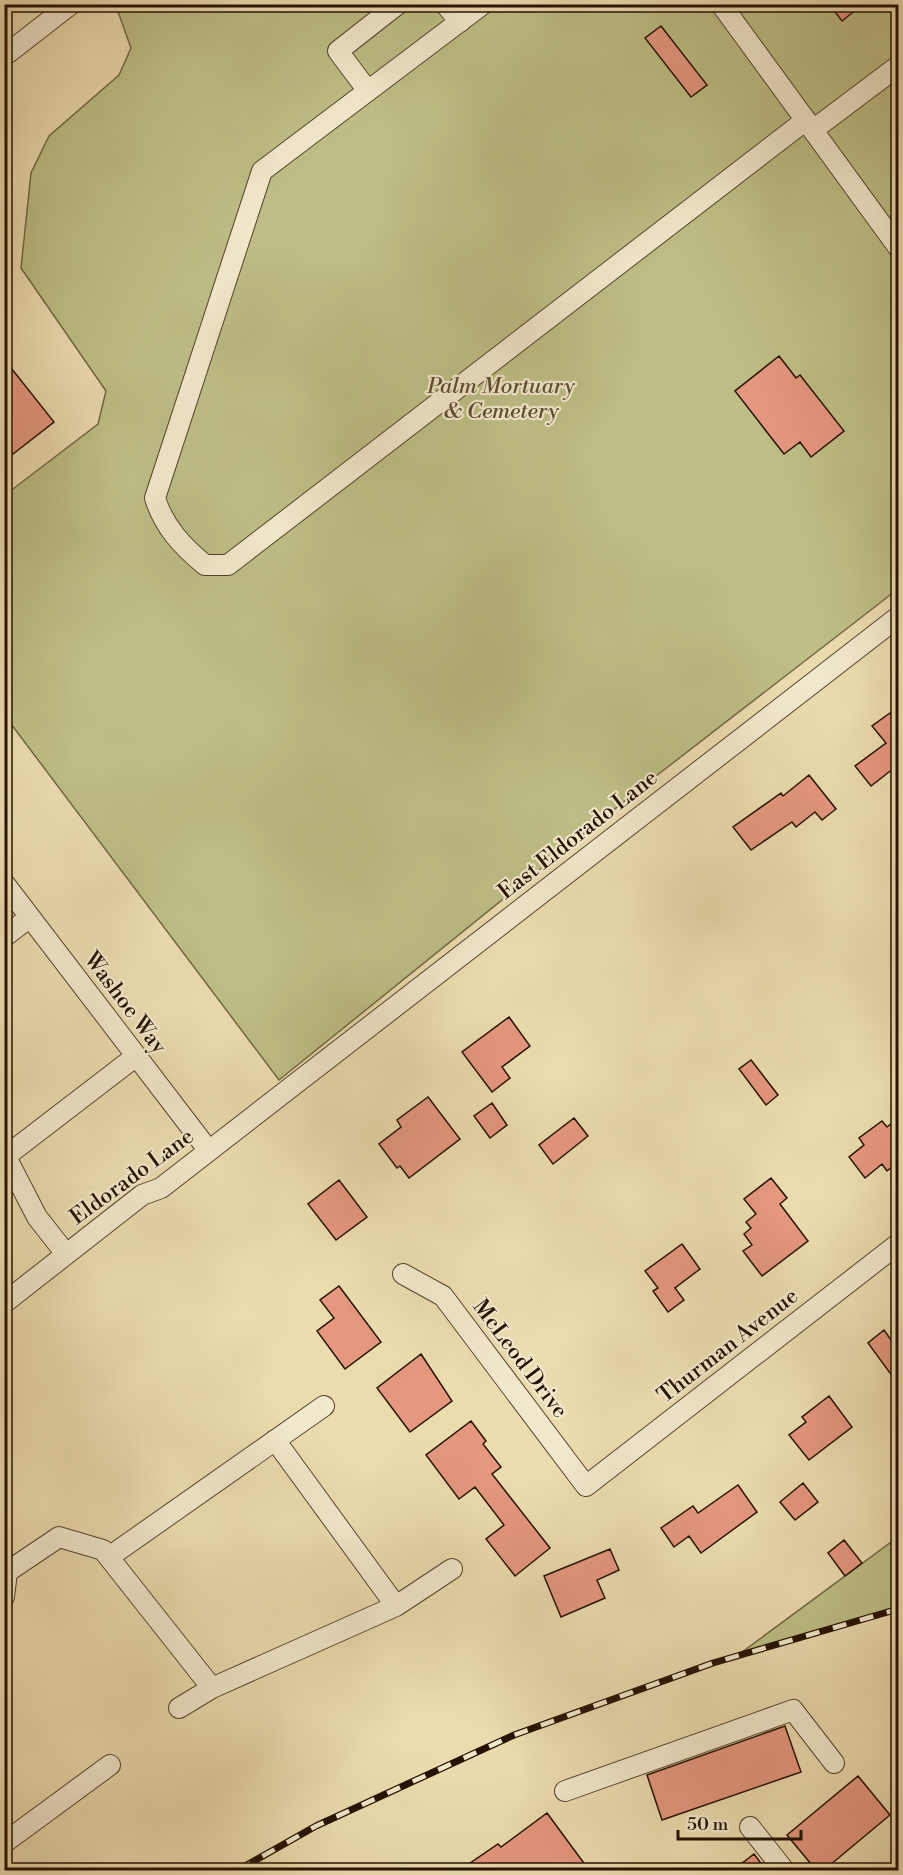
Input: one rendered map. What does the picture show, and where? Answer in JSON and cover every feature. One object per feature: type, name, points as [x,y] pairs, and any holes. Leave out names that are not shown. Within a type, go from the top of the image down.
[{"type":"street","points":[[4,56],[71,4]]},
{"type":"street","points":[[368,91],[338,51],[398,4]]},
{"type":"street","points":[[445,4],[460,22]]},
{"type":"street","points":[[483,4],[262,171],[155,498],[161,518],[205,565],[228,565],[809,125],[898,66]]},
{"type":"street","points":[[721,4],[898,247]]},
{"type":"street","name":"East Eldorado Lane","points":[[287,1090],[898,616]]},
{"type":"street","name":"Washoe Way","points":[[4,884],[209,1151]]},
{"type":"street","points":[[4,937],[30,917]]},
{"type":"street","points":[[66,1254],[37,1217],[5,1154],[135,1057]]},
{"type":"street","name":"Eldorado Lane","points":[[4,1303],[142,1195],[161,1188],[287,1090]]},
{"type":"street","name":"Thurman Avenue","points":[[586,1486],[898,1244]]},
{"type":"street","name":"McLeod Drive","points":[[403,1274],[443,1296],[586,1486]]},
{"type":"street","points":[[109,1557],[324,1406]]},
{"type":"street","points":[[275,1440],[396,1606]]},
{"type":"street","points":[[5,1596],[6,1570],[59,1537],[103,1550],[212,1688]]},
{"type":"street","points":[[179,1708],[212,1688],[396,1606],[452,1569]]},
{"type":"street","points":[[565,1791],[793,1710],[834,1763]]},
{"type":"street","points":[[4,1843],[110,1766]]},
{"type":"street","points":[[750,1827],[784,1870]]},
{"type":"green space","name":"Palm Mortuary & Cemetery","points":[[118,4],[898,5],[898,589],[647,783],[279,1080],[5,716],[5,495],[98,424],[106,391],[21,268],[31,173],[49,136],[119,75],[131,48],[116,6]]},
{"type":"green space","points":[[898,1537],[898,1609],[738,1655]]},
{"type":"building","points":[[829,4],[863,4],[842,21]]},
{"type":"building","points":[[661,26],[707,85],[691,97],[645,38]]},
{"type":"building","points":[[779,356],[796,378],[800,375],[844,431],[811,457],[800,442],[784,454],[735,391]]},
{"type":"building","points":[[4,359],[54,422],[4,461]]},
{"type":"building","points":[[890,713],[898,724],[898,765],[871,786],[855,766],[886,743],[872,726]]},
{"type":"building","points":[[809,775],[836,809],[822,820],[815,812],[796,827],[792,822],[751,850],[733,827],[781,793],[783,796]]},
{"type":"building","points":[[509,1017],[530,1046],[502,1067],[510,1078],[492,1092],[462,1052]]},
{"type":"building","points":[[751,1060],[778,1095],[766,1105],[739,1069]]},
{"type":"building","points":[[428,1097],[460,1139],[409,1178],[400,1166],[397,1168],[379,1144],[401,1127],[397,1120]]},
{"type":"building","points":[[492,1103],[507,1125],[490,1138],[474,1116]]},
{"type":"building","points":[[574,1118],[588,1136],[553,1164],[539,1145]]},
{"type":"building","points":[[898,1118],[898,1149],[892,1154],[898,1162],[887,1171],[882,1164],[865,1178],[849,1157],[864,1145],[859,1138],[882,1121],[887,1127]]},
{"type":"building","points":[[771,1178],[787,1198],[780,1204],[808,1241],[762,1276],[743,1251],[752,1245],[744,1234],[751,1228],[746,1222],[756,1214],[744,1199]]},
{"type":"building","points":[[339,1180],[367,1217],[336,1240],[308,1204]]},
{"type":"building","points":[[682,1244],[700,1269],[675,1288],[684,1300],[668,1312],[653,1291],[658,1288],[645,1271]]},
{"type":"building","points":[[339,1286],[381,1342],[345,1369],[317,1331],[334,1318],[320,1300]]},
{"type":"building","points":[[884,1330],[898,1350],[898,1384],[868,1343]]},
{"type":"building","points":[[421,1354],[452,1401],[410,1432],[377,1388]]},
{"type":"building","points":[[829,1396],[852,1427],[809,1460],[789,1435],[806,1422],[802,1417]]},
{"type":"building","points":[[471,1421],[486,1441],[483,1444],[501,1467],[492,1474],[550,1548],[515,1576],[486,1539],[504,1525],[475,1487],[459,1499],[426,1455]]},
{"type":"building","points":[[803,1483],[818,1502],[795,1520],[780,1502]]},
{"type":"building","points":[[738,1485],[757,1512],[701,1553],[689,1536],[674,1547],[661,1528],[693,1506],[698,1513]]},
{"type":"building","points":[[844,1540],[862,1563],[845,1576],[828,1553]]},
{"type":"building","points":[[610,1549],[619,1570],[597,1580],[605,1598],[561,1617],[544,1576]]},
{"type":"building","points":[[785,1726],[801,1772],[662,1820],[647,1775]]},
{"type":"building","points":[[858,1776],[890,1815],[824,1870],[816,1870],[787,1835]]},
{"type":"building","points":[[547,1813],[589,1870],[460,1870],[498,1844],[501,1847]]},
{"type":"building","points":[[754,1854],[766,1870],[733,1870]]},
{"type":"railway","points":[[238,1870],[316,1826],[514,1735],[713,1663],[898,1609]]}]
